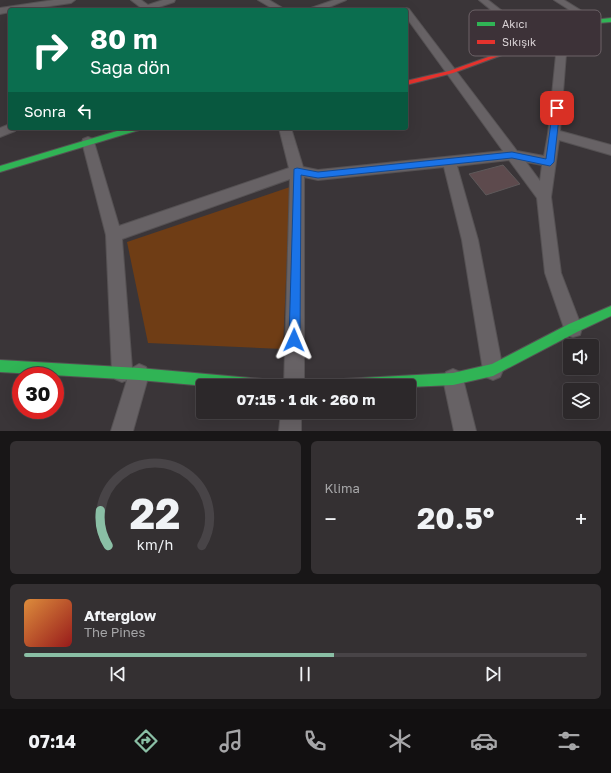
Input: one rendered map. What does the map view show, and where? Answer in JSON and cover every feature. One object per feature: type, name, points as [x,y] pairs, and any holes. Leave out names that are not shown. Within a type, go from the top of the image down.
[{"type":"street","points":[[135,0],[147,8]]},
{"type":"street","points":[[151,8],[171,0]]},
{"type":"street","points":[[262,0],[278,8]]},
{"type":"street","points":[[329,8],[342,0]]},
{"type":"street","points":[[483,0],[497,10]]},
{"type":"street","points":[[558,0],[575,10]]},
{"type":"street","points":[[57,8],[66,1]]},
{"type":"street","points":[[20,8],[66,1]]},
{"type":"street","points":[[408,14],[544,198]]},
{"type":"street","points":[[601,21],[611,20]]},
{"type":"street","points":[[408,83],[451,72],[498,56]]},
{"type":"street","points":[[562,56],[554,134],[544,198],[552,274],[573,328]]},
{"type":"street","points":[[0,169],[129,130]]},
{"type":"street","points":[[286,130],[297,171],[294,379]]},
{"type":"street","points":[[554,134],[611,150]]},
{"type":"street","points":[[88,142],[114,235],[130,373],[122,431]]},
{"type":"street","points":[[114,235],[297,171],[318,175],[512,155],[550,162]]},
{"type":"street","points":[[449,162],[470,240],[493,370]]},
{"type":"street","points":[[416,381],[453,379],[493,370],[573,328],[611,311]]},
{"type":"street","points":[[0,366],[130,373],[196,379]]},
{"type":"street","points":[[453,379],[465,431]]},
{"type":"street","points":[[290,431],[291,419]]},
{"type":"shaded area","points":[[290,187],[283,349],[148,343],[127,242]]},
{"type":"building","points":[[503,165],[520,184],[486,195],[469,174]]},
{"type":"traffic: fast","points":[[601,21],[611,20]]},
{"type":"traffic: fast","points":[[0,169],[129,130]]},
{"type":"traffic: fast","points":[[416,381],[453,379],[493,370],[573,328],[611,311]]},
{"type":"traffic: fast","points":[[0,366],[139,374],[196,379]]},
{"type":"traffic: jam","points":[[408,83],[451,72],[496,56]]},
{"type":"route","points":[[294,340],[297,171],[318,175],[512,155],[550,162],[557,108]]}]
